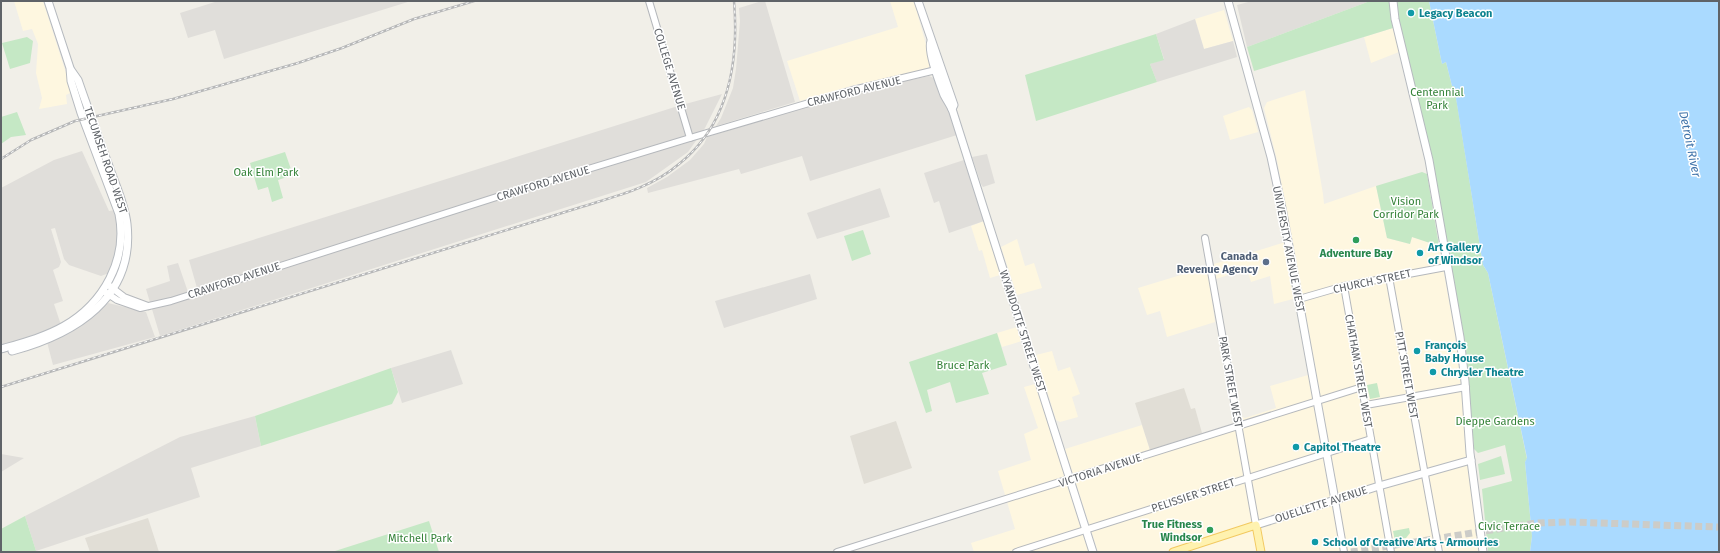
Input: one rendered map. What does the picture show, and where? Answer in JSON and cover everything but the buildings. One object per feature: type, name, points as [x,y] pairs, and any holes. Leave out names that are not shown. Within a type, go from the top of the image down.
[{"type":"main road","name":"TECUMSEH ROAD WEST","points":[[1,349],[43,335],[64,326],[84,311],[105,287],[115,270],[120,253],[122,229],[114,200],[81,113],[71,81],[70,68],[48,1]]},
{"type":"main road","name":"WYANDOTTE STREET WEST","points":[[918,1],[931,41],[929,45],[954,105],[952,109],[1093,552]]},
{"type":"main road","name":"UNIVERSITY AVENUE WEST","points":[[1228,1],[1271,157],[1299,299],[1335,500]]},
{"type":"main road","points":[[1393,4],[1428,160],[1446,267],[1460,337],[1466,387],[1467,426],[1483,552]]},
{"type":"main road","name":"TECUMSEH ROAD WEST","points":[[1,354],[39,343],[67,331],[87,317],[111,292],[125,261],[128,243],[125,212],[78,80],[70,68]]},
{"type":"main road","name":"OUELLETTE AVENUE","points":[[1172,552],[1379,486],[1471,460]]},
{"type":"main road","points":[[1256,525],[1261,552]]},
{"type":"street","name":"COLLEGE AVENUE","points":[[648,1],[690,138]]},
{"type":"street","name":"CRAWFORD AVENUE","points":[[105,287],[132,307],[140,308],[174,300],[491,198],[690,138],[853,90],[939,70]]},
{"type":"street","name":"PARK STREET WEST","points":[[1205,238],[1256,525]]},
{"type":"street","name":"CHURCH STREET","points":[[1299,299],[1344,286],[1446,267]]},
{"type":"street","name":"PITT STREET WEST","points":[[1389,277],[1439,552]]},
{"type":"street","name":"CHATHAM STREET WEST","points":[[1344,286],[1391,552]]},
{"type":"street","name":"VICTORIA AVENUE","points":[[837,552],[1362,387]]},
{"type":"street","points":[[1366,405],[1466,387]]},
{"type":"street","name":"PELISSIER STREET","points":[[1016,552],[1326,452],[1371,439]]},
{"type":"street","points":[[1335,500],[1344,552]]},
{"type":"shaded area","points":[[14,1],[43,1],[72,92],[66,95],[67,104],[39,109],[42,98],[36,73],[38,44],[32,29],[23,31]]},
{"type":"shaded area","points":[[218,1],[411,1],[224,59],[215,30],[188,38],[180,13]]},
{"type":"shaded area","points":[[765,1],[795,102],[716,126],[721,118],[733,88],[740,21],[739,8]]},
{"type":"shaded area","points":[[890,1],[914,1],[931,63],[930,67],[900,76],[854,85],[800,101],[787,61],[898,27]]},
{"type":"shaded area","points":[[1252,1],[1370,1],[1247,47],[1237,5]]},
{"type":"shaded area","points":[[1224,10],[1233,41],[1204,49],[1195,19]]},
{"type":"shaded area","points":[[1195,19],[1204,49],[1233,41],[1237,57],[1157,82],[1150,64],[1164,59],[1156,34]]},
{"type":"shaded area","points":[[1393,28],[1399,52],[1371,63],[1364,37]]},
{"type":"shaded area","points":[[929,76],[936,79],[948,107],[957,135],[810,181],[802,156],[741,174],[739,169],[648,193],[647,188],[667,177],[690,160],[704,144],[707,137],[859,91]]},
{"type":"shaded area","points":[[1305,90],[1324,204],[1376,186],[1387,238],[1410,244],[1412,237],[1439,246],[1456,340],[1461,381],[1466,455],[1481,552],[1098,552],[1065,449],[1142,425],[1150,450],[1232,424],[1241,416],[1245,418],[1276,408],[1270,386],[1308,375],[1293,299],[1274,304],[1270,276],[1251,282],[1247,269],[1216,279],[1214,264],[1292,240],[1277,160],[1264,108],[1267,102]]},
{"type":"shaded area","points":[[722,94],[705,128],[688,152],[646,182],[160,336],[146,289],[170,281],[167,266],[178,263],[188,292],[197,288],[189,260],[678,106]]},
{"type":"shaded area","points":[[1249,107],[1252,110],[1258,132],[1230,140],[1223,116]]},
{"type":"shaded area","points":[[82,151],[109,211],[115,210],[118,225],[117,253],[109,273],[101,276],[69,265],[64,259],[55,228],[51,229],[61,262],[59,267],[53,270],[63,301],[54,304],[61,325],[1,346],[1,188],[54,160]]},
{"type":"shaded area","points":[[987,154],[995,183],[983,187],[972,157]]},
{"type":"shaded area","points":[[964,160],[984,221],[949,233],[939,201],[934,203],[924,173]]},
{"type":"shaded area","points":[[880,188],[890,217],[817,239],[807,213]]},
{"type":"shaded area","points":[[984,221],[1000,275],[990,278],[982,250],[979,251],[971,226]]},
{"type":"shaded area","points":[[1017,239],[1025,266],[1034,263],[1042,288],[1017,295],[1001,247]]},
{"type":"shaded area","points":[[1207,267],[1215,322],[1167,337],[1160,311],[1147,315],[1138,288]]},
{"type":"shaded area","points":[[810,274],[817,299],[724,328],[715,301]]},
{"type":"shaded area","points":[[108,303],[146,312],[155,337],[53,365],[47,342],[72,331]]},
{"type":"shaded area","points":[[1017,327],[1022,341],[1002,347],[997,333]]},
{"type":"shaded area","points":[[451,350],[463,384],[402,403],[391,368]]},
{"type":"shaded area","points":[[1052,351],[1058,371],[1070,367],[1080,394],[1072,397],[1078,417],[1060,422],[1056,420],[1036,355]]},
{"type":"shaded area","points":[[1035,384],[1089,552],[974,552],[971,543],[1015,529],[998,471],[1031,460],[1024,434],[1038,428],[1024,387]]},
{"type":"shaded area","points":[[1184,388],[1191,409],[1195,408],[1202,433],[1150,450],[1135,403]]},
{"type":"shaded area","points":[[255,416],[261,446],[191,468],[200,497],[36,551],[25,516],[180,437]]},
{"type":"shaded area","points":[[896,421],[912,468],[864,484],[850,436]]},
{"type":"shaded area","points":[[1,454],[24,458],[1,472]]},
{"type":"shaded area","points":[[148,518],[159,552],[90,552],[85,538]]},
{"type":"green space","points":[[1370,1],[1390,1],[1393,28],[1254,71],[1247,47]]},
{"type":"green space","points":[[1396,1],[1429,1],[1442,64],[1446,62],[1452,86],[1454,85],[1483,265],[1488,273],[1527,459],[1525,462],[1532,536],[1530,552],[1488,552],[1482,489],[1512,481],[1505,445],[1478,453],[1474,449],[1464,337],[1431,154],[1399,26]]},
{"type":"green space","points":[[1156,34],[1164,60],[1150,64],[1157,82],[1036,121],[1025,75]]},
{"type":"green space","points":[[27,37],[33,41],[30,63],[10,69],[2,43]]},
{"type":"green space","points":[[17,112],[26,135],[11,137],[1,144],[1,117]]},
{"type":"green space","name":"Oak Elm Park","points":[[285,152],[293,175],[278,180],[283,198],[272,202],[268,187],[258,190],[250,163]]},
{"type":"green space","name":"Vision Corridor Park","points":[[1422,172],[1427,174],[1439,246],[1412,237],[1410,244],[1387,238],[1376,186]]},
{"type":"green space","points":[[863,230],[871,254],[852,261],[844,236]]},
{"type":"green space","name":"Bruce Park","points":[[997,333],[1007,365],[982,373],[989,394],[956,403],[950,382],[927,390],[932,411],[926,413],[909,362]]},
{"type":"green space","points":[[391,368],[398,392],[392,404],[261,446],[255,416]]},
{"type":"green space","points":[[1377,383],[1380,397],[1370,399],[1367,385]]},
{"type":"green space","points":[[1501,456],[1505,474],[1480,480],[1478,464]]},
{"type":"green space","points":[[25,516],[36,551],[1,552],[1,529]]},
{"type":"green space","name":"Mitchell Park","points":[[429,521],[439,552],[332,552]]},
{"type":"green space","points":[[1409,528],[1410,533],[1406,538],[1395,541],[1393,531]]},
{"type":"water","name":"Detroit River","points":[[1429,1],[1719,1],[1719,552],[1530,552],[1532,536],[1525,462],[1527,458],[1488,273],[1483,265],[1454,86],[1452,86],[1446,62],[1442,64]]},
{"type":"tunnel","points":[[1351,552],[1536,523],[1570,522],[1719,527]]},
{"type":"railway","points":[[1,159],[31,140],[75,121],[173,99],[298,63],[342,48],[414,19],[474,1]]},
{"type":"railway","points":[[1,387],[607,199],[633,190],[657,179],[679,164],[696,148],[720,111],[727,90],[735,46],[734,1]]},
{"type":"place","name":"Legacy Beacon","points":[[1411,13]]},
{"type":"place","name":"Adventure Bay","points":[[1356,240]]},
{"type":"place","name":"Art Gallery of Windsor","points":[[1420,253]]},
{"type":"place","name":"Canada Revenue Agency","points":[[1266,262]]},
{"type":"place","name":"François Baby House","points":[[1417,351]]},
{"type":"place","name":"Chrysler Theatre","points":[[1433,372]]},
{"type":"place","name":"Capitol Theatre","points":[[1296,447]]},
{"type":"place","name":"True Fitness Windsor","points":[[1210,530]]},
{"type":"place","name":"School of Creative Arts - Armouries","points":[[1315,542]]},
{"type":"park label","name":"Centennial Park","points":[[1437,98]]},
{"type":"park label","name":"Dieppe Gardens","points":[[1495,421]]},
{"type":"park label","name":"Civic Terrace","points":[[1509,526]]}]
